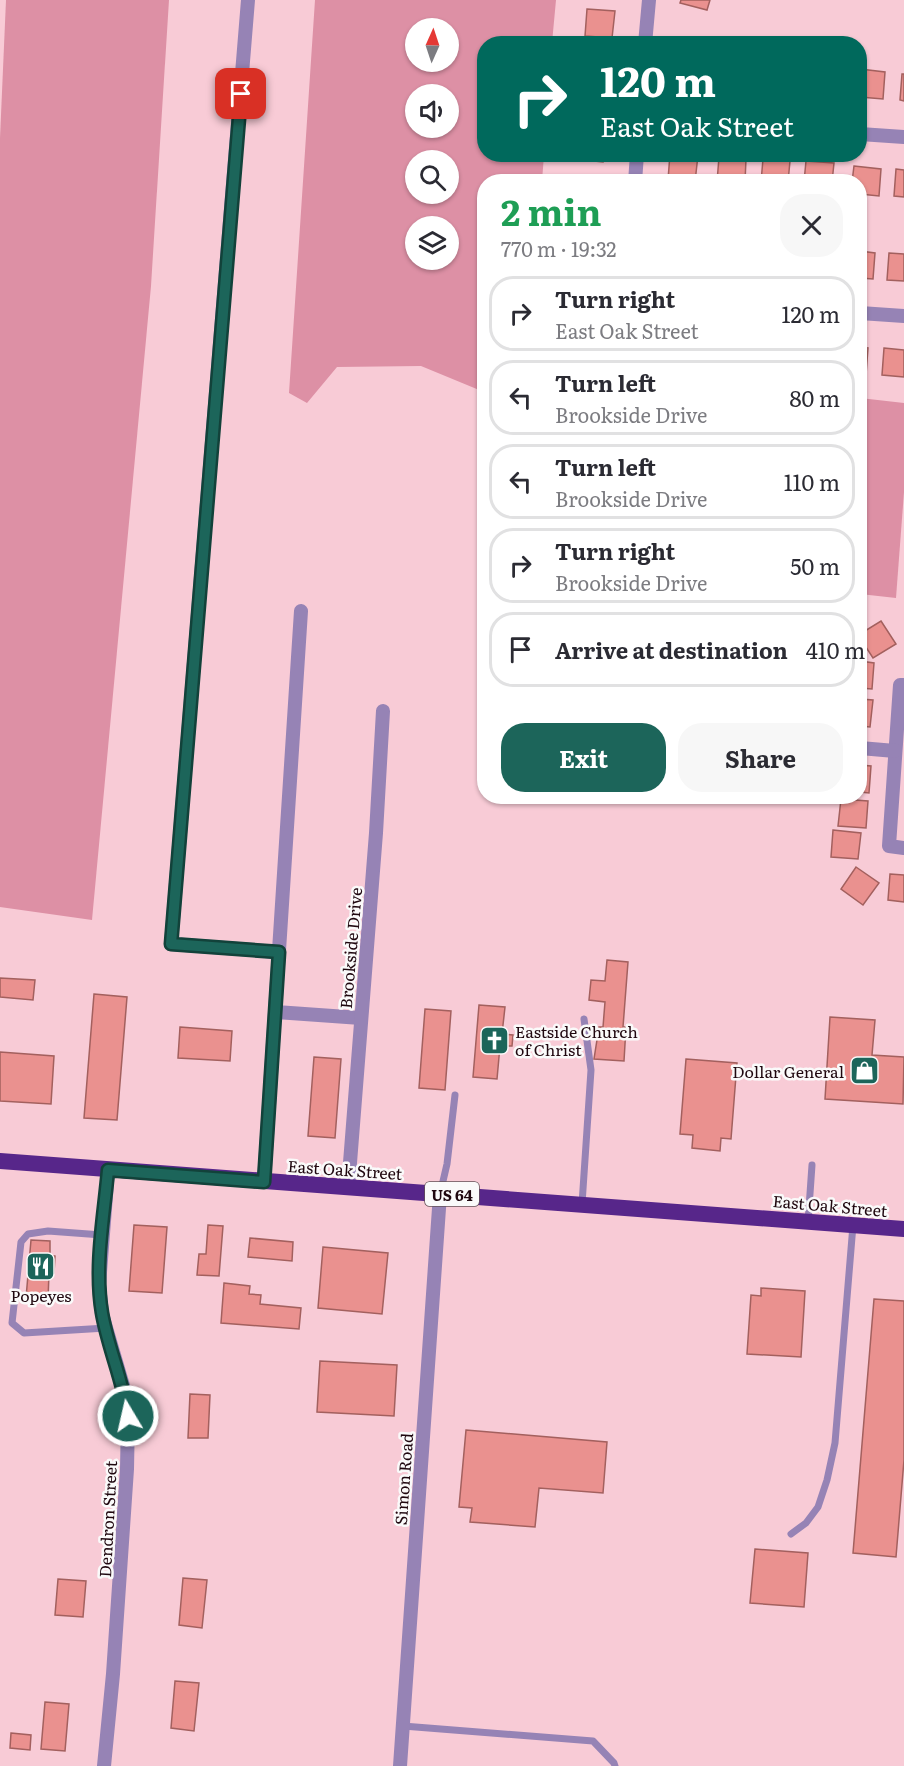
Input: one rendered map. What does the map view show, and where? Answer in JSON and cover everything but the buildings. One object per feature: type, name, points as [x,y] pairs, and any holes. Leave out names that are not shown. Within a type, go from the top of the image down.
[{"type":"highway","name":"East Oak Street","points":[[0,1161],[904,1229]]},
{"type":"street","points":[[248,0],[171,944],[279,952]]},
{"type":"street","points":[[646,36],[649,0]]},
{"type":"street","points":[[867,134],[904,137]]},
{"type":"street","points":[[867,313],[904,316]]},
{"type":"street","points":[[264,1182],[301,611]]},
{"type":"street","points":[[902,685],[898,761],[889,846],[904,848]]},
{"type":"street","name":"Brookside Drive","points":[[348,1188],[376,832],[383,711]]},
{"type":"street","points":[[867,750],[898,761]]},
{"type":"street","points":[[276,1012],[361,1018]]},
{"type":"street","name":"Dendron Street","points":[[104,1766],[124,1514],[128,1416],[124,1389],[106,1328],[99,1286],[108,1170]]},
{"type":"street","name":"Simon Road","points":[[400,1766],[440,1194]]},
{"type":"lane","points":[[582,1204],[591,1070],[584,1019]]},
{"type":"lane","points":[[440,1194],[447,1164],[455,1095]]},
{"type":"lane","points":[[808,1222],[812,1166]]},
{"type":"lane","points":[[791,1533],[806,1523],[818,1507],[835,1443],[853,1225]]},
{"type":"lane","points":[[102,1234],[48,1231],[28,1234],[21,1242],[12,1323],[24,1333],[106,1328]]},
{"type":"lane","points":[[402,1726],[593,1741],[614,1762],[615,1766]]},
{"type":"shaded area","points":[[6,0],[169,0],[151,286],[92,920],[0,907],[0,138]]},
{"type":"shaded area","points":[[315,0],[556,0],[553,36],[477,36],[477,162],[543,162],[543,174],[477,174],[477,389],[421,366],[337,367],[307,403],[289,393]]},
{"type":"shaded area","points":[[867,399],[904,403],[904,492],[896,598],[867,595]]},
{"type":"place","name":"Eastside Church of Christ","points":[[494,1040]]},
{"type":"place","name":"Dollar General","points":[[865,1071]]},
{"type":"place","name":"Popeyes","points":[[41,1267]]},
{"type":"route","points":[[128,1416],[124,1389],[102,1314],[99,1286],[108,1170],[264,1182],[279,952],[171,944],[241,94]]}]
